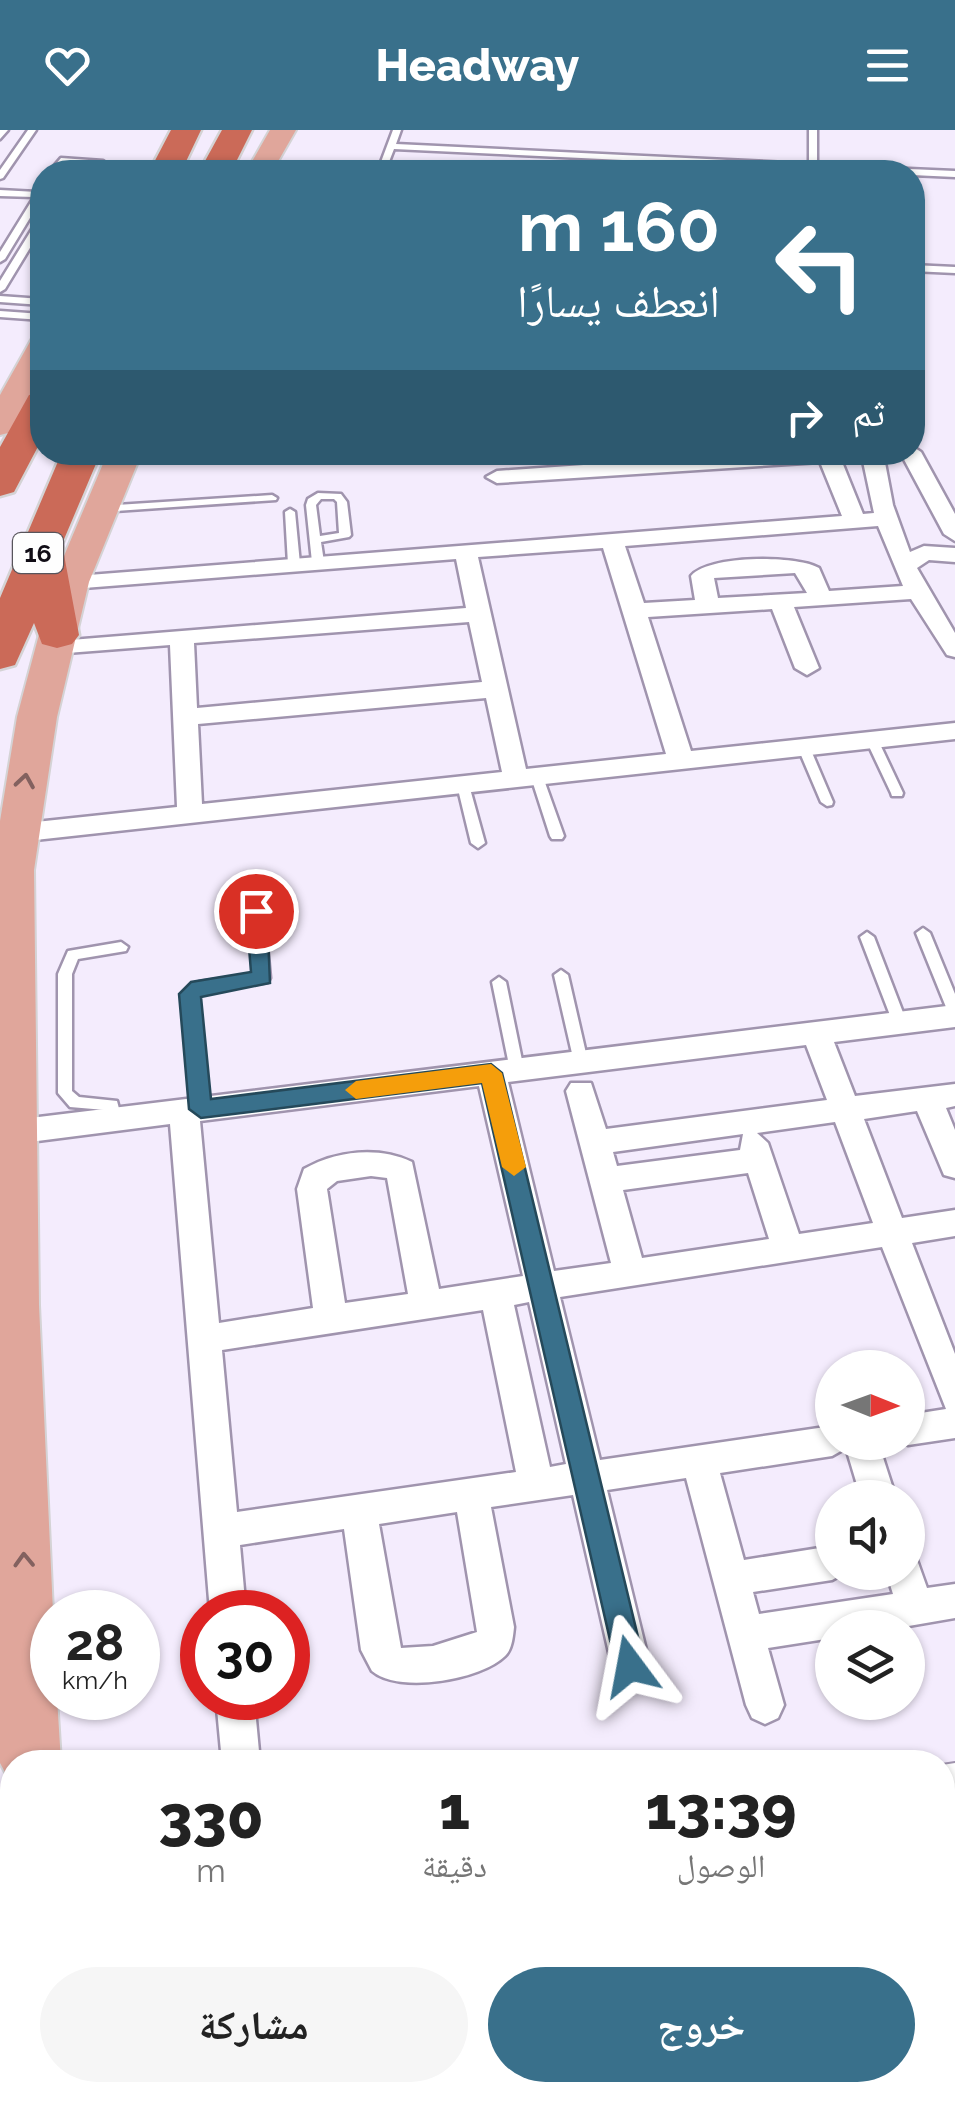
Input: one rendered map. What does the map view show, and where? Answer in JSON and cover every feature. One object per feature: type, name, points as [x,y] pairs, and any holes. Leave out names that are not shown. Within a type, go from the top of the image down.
[{"type":"highway","points":[[171,160],[186,130]]},
{"type":"highway","points":[[221,160],[237,130]]},
{"type":"highway","points":[[0,484],[30,426]]},
{"type":"highway","name":"16","points":[[0,656],[42,542],[80,465]]},
{"type":"highway","name":"16","points":[[42,542],[55,641]]},
{"type":"main road","points":[[266,160],[283,130]]},
{"type":"main road","points":[[0,425],[30,369]]},
{"type":"main road","name":"16","points":[[29,1750],[11,1488],[6,1318],[14,1132],[10,948],[18,833],[33,736],[71,582],[119,465]]},
{"type":"street","points":[[832,465],[855,521]]},
{"type":"street","points":[[875,465],[886,519],[905,566],[955,650]]},
{"type":"street","points":[[917,465],[955,534]]},
{"type":"street","points":[[496,477],[695,466]]},
{"type":"street","points":[[71,582],[294,564],[317,551],[464,551],[886,519]]},
{"type":"street","points":[[612,539],[682,761]]},
{"type":"street","points":[[464,551],[495,690],[527,778]]},
{"type":"street","points":[[905,566],[924,554],[955,555]]},
{"type":"street","points":[[708,606],[702,576],[710,570],[800,566],[812,574],[820,599]]},
{"type":"street","points":[[635,611],[918,592]]},
{"type":"street","points":[[780,601],[807,668]]},
{"type":"street","points":[[55,641],[182,637],[478,614]]},
{"type":"street","points":[[182,637],[190,814]]},
{"type":"street","points":[[186,717],[495,690]]},
{"type":"street","points":[[18,833],[955,731]]},
{"type":"street","points":[[14,1132],[504,1072],[581,1076],[816,1033],[955,1014]]},
{"type":"street","points":[[816,1033],[955,1398]]},
{"type":"street","points":[[504,1072],[543,1287],[630,1666]]},
{"type":"street","points":[[581,1076],[630,1273]]},
{"type":"street","points":[[595,1142],[941,1097],[955,1166]]},
{"type":"street","points":[[192,1110],[204,1339],[226,1590]]},
{"type":"street","points":[[746,1122],[788,1249]]},
{"type":"street","points":[[606,1180],[758,1160]]},
{"type":"street","points":[[331,1319],[312,1189],[315,1178],[326,1172],[386,1164],[401,1172],[426,1304]]},
{"type":"street","points":[[204,1339],[955,1223]]},
{"type":"street","points":[[496,1294],[536,1485]]},
{"type":"street","points":[[925,1427],[955,1423]]},
{"type":"street","points":[[221,1531],[815,1444]]},
{"type":"street","points":[[699,1461],[765,1705]]},
{"type":"street","points":[[359,1510],[380,1650],[388,1662],[402,1667],[482,1652],[494,1642],[496,1626],[471,1494]]},
{"type":"street","points":[[731,1578],[815,1566]]},
{"type":"street","points":[[746,1634],[909,1590],[955,1601]]},
{"type":"street","points":[[237,1720],[240,1750]]},
{"type":"lane","points":[[0,136],[4,130]]},
{"type":"lane","points":[[0,176],[32,130]]},
{"type":"lane","points":[[384,160],[397,130]]},
{"type":"lane","points":[[813,130],[813,160]]},
{"type":"lane","points":[[391,146],[637,160]]},
{"type":"lane","points":[[925,173],[955,174]]},
{"type":"lane","points":[[0,193],[30,194]]},
{"type":"lane","points":[[0,259],[30,213]]},
{"type":"lane","points":[[0,289],[30,240]]},
{"type":"lane","points":[[925,269],[955,270]]},
{"type":"lane","points":[[0,299],[30,301]]},
{"type":"lane","points":[[0,314],[30,316]]},
{"type":"lane","points":[[100,510],[272,498]]},
{"type":"lane","points":[[290,512],[294,564]]},
{"type":"lane","points":[[872,740],[897,793]]},
{"type":"lane","points":[[804,748],[827,802]]},
{"type":"lane","points":[[527,778],[557,836]]},
{"type":"lane","points":[[464,785],[478,842]]},
{"type":"lane","points":[[192,1110],[190,994],[198,988],[262,978],[256,911]]},
{"type":"lane","points":[[922,932],[955,1014]]},
{"type":"lane","points":[[867,937],[900,1022]]},
{"type":"lane","points":[[114,1120],[112,1106],[75,1103],[65,1093],[65,974],[73,955],[120,948]]},
{"type":"lane","points":[[560,975],[581,1076]]},
{"type":"lane","points":[[499,982],[504,1072]]},
{"type":"slow traffic","points":[[356,1090],[491,1073],[514,1167]]},
{"type":"route","points":[[256,911],[265,972],[262,978],[256,982],[198,988],[190,994],[201,1109],[491,1073],[630,1666]]}]
